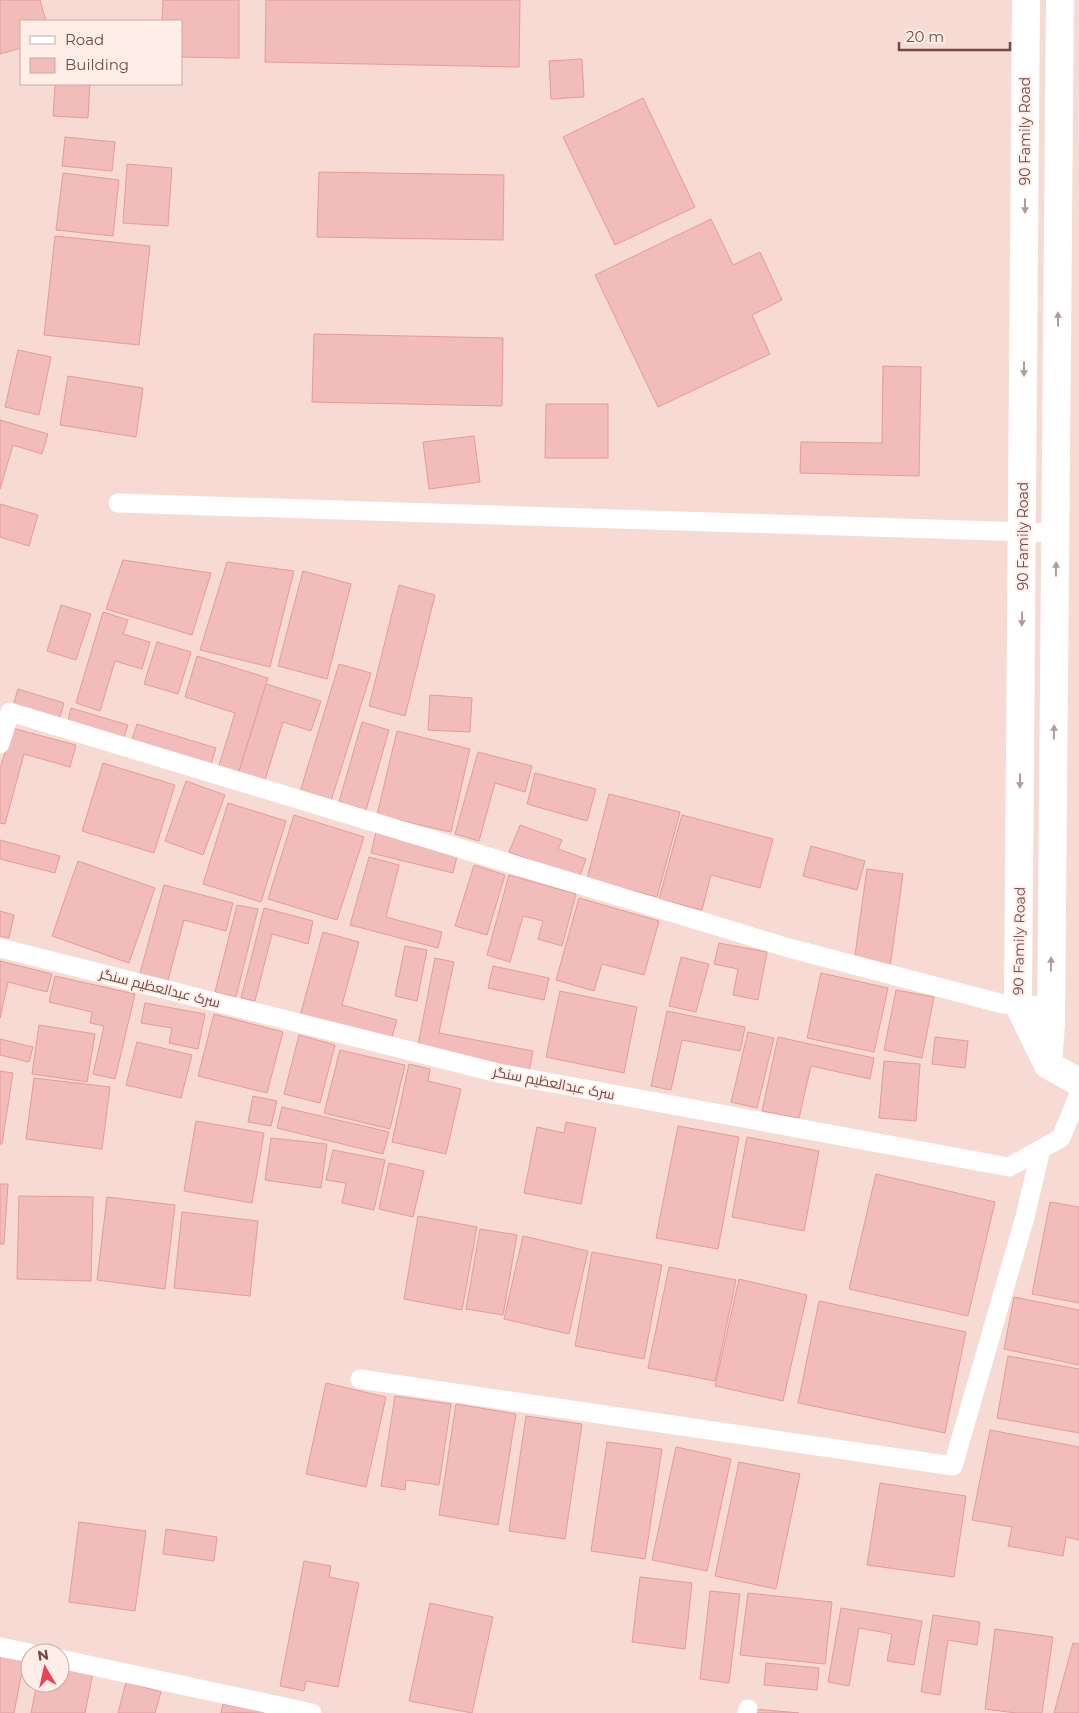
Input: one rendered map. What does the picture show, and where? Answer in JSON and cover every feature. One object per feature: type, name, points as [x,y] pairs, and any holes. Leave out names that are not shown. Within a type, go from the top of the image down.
[{"type":"street","name":"90 Family Road","points":[[1026,0],[1018,1004],[1048,1065]]},
{"type":"street","points":[[1060,0],[1051,1006],[1048,1065],[1079,1082]]},
{"type":"lane","points":[[118,503],[1056,533]]},
{"type":"lane","points":[[0,744],[10,712],[789,948],[1003,1004],[1051,1006]]},
{"type":"lane","name":"سرک عبدالعظیم سنگر","points":[[0,948],[498,1074],[1009,1167],[1061,1138],[1079,1094]]},
{"type":"lane","points":[[360,1379],[953,1466],[1025,1217],[1041,1149]]},
{"type":"lane","points":[[0,1646],[20,1651]]},
{"type":"lane","points":[[70,1661],[312,1713]]},
{"type":"shaded area","points":[[0,0],[1079,0],[1079,1713],[0,1713]]},
{"type":"building","points":[[0,0],[40,0],[46,20],[20,20],[20,48],[0,54]]},
{"type":"building","points":[[163,0],[239,0],[239,58],[182,57],[182,20],[162,20]]},
{"type":"building","points":[[266,0],[520,0],[519,67],[265,62]]},
{"type":"building","points":[[582,59],[584,97],[551,99],[549,61]]},
{"type":"building","points":[[55,85],[90,85],[88,118],[53,116]]},
{"type":"building","points":[[643,98],[695,207],[615,245],[563,137]]},
{"type":"building","points":[[65,137],[115,142],[112,171],[62,166]]},
{"type":"building","points":[[127,164],[172,168],[168,226],[123,223]]},
{"type":"building","points":[[319,172],[504,175],[503,240],[317,237]]},
{"type":"building","points":[[63,173],[119,180],[113,236],[56,230]]},
{"type":"building","points":[[711,219],[733,265],[760,252],[782,300],[752,315],[770,354],[658,407],[595,275]]},
{"type":"building","points":[[55,236],[150,246],[139,345],[44,335]]},
{"type":"building","points":[[314,334],[503,338],[502,406],[312,402]]},
{"type":"building","points":[[18,350],[51,357],[39,415],[5,407]]},
{"type":"building","points":[[883,366],[921,367],[919,476],[800,473],[801,442],[882,443]]},
{"type":"building","points":[[68,376],[143,388],[136,437],[60,425]]},
{"type":"building","points":[[546,404],[608,404],[608,458],[545,458]]},
{"type":"building","points":[[0,420],[48,434],[42,454],[13,445],[0,489]]},
{"type":"building","points":[[474,436],[480,482],[429,489],[423,442]]},
{"type":"building","points":[[0,504],[38,515],[29,546],[0,537]]},
{"type":"building","points":[[123,560],[211,573],[192,635],[106,609]]},
{"type":"building","points":[[227,562],[294,571],[270,667],[200,650]]},
{"type":"building","points":[[303,571],[351,584],[327,679],[278,666]]},
{"type":"building","points":[[399,585],[435,595],[405,716],[369,706]]},
{"type":"building","points":[[61,605],[91,614],[76,660],[47,651]]},
{"type":"building","points":[[103,612],[128,620],[123,634],[150,642],[142,669],[115,661],[100,711],[76,703]]},
{"type":"building","points":[[157,642],[191,652],[178,694],[144,684]]},
{"type":"building","points":[[197,656],[268,678],[237,778],[217,772],[235,713],[185,697]]},
{"type":"building","points":[[339,664],[371,673],[331,801],[300,792]]},
{"type":"building","points":[[266,684],[321,701],[311,731],[283,722],[263,786],[237,778]]},
{"type":"building","points":[[18,689],[64,703],[59,720],[13,706]]},
{"type":"building","points":[[430,695],[472,698],[470,732],[428,730]]},
{"type":"building","points":[[71,708],[128,725],[123,741],[67,725]]},
{"type":"building","points":[[362,722],[389,730],[366,810],[339,802]]},
{"type":"building","points":[[137,724],[216,748],[209,770],[130,746]]},
{"type":"building","points":[[12,728],[76,745],[70,767],[24,754],[5,824],[0,823],[0,769]]},
{"type":"building","points":[[397,731],[470,749],[451,832],[377,815]]},
{"type":"building","points":[[478,752],[532,766],[525,792],[495,783],[479,841],[455,834]]},
{"type":"building","points":[[103,763],[175,785],[154,853],[82,831]]},
{"type":"building","points":[[535,773],[596,789],[587,821],[527,804]]},
{"type":"building","points":[[186,781],[225,795],[203,855],[165,841]]},
{"type":"building","points":[[609,794],[680,812],[657,897],[587,879]]},
{"type":"building","points":[[228,803],[286,821],[261,902],[203,884]]},
{"type":"building","points":[[294,815],[364,837],[337,920],[268,899]]},
{"type":"building","points":[[682,815],[773,839],[760,888],[711,875],[702,910],[659,899]]},
{"type":"building","points":[[520,825],[562,840],[558,849],[586,859],[579,878],[509,852]]},
{"type":"building","points":[[376,832],[458,852],[453,873],[371,853]]},
{"type":"building","points":[[0,840],[60,856],[55,873],[0,859]]},
{"type":"building","points":[[811,846],[865,861],[857,890],[803,876]]},
{"type":"building","points":[[369,857],[399,865],[386,917],[442,932],[438,948],[350,925]]},
{"type":"building","points":[[78,861],[155,888],[129,963],[52,936]]},
{"type":"building","points":[[474,865],[505,875],[487,935],[455,926]]},
{"type":"building","points":[[867,869],[903,874],[890,967],[854,962]]},
{"type":"building","points":[[509,875],[576,894],[562,946],[538,939],[543,921],[523,916],[510,962],[487,955]]},
{"type":"building","points":[[164,885],[233,903],[226,931],[184,920],[167,984],[139,977]]},
{"type":"building","points":[[579,898],[659,921],[644,975],[602,964],[594,991],[556,980]]},
{"type":"building","points":[[237,905],[258,909],[236,997],[215,992]]},
{"type":"building","points":[[264,908],[313,921],[308,944],[272,934],[255,1001],[241,998]]},
{"type":"building","points":[[0,911],[14,915],[9,938],[0,936]]},
{"type":"building","points":[[323,932],[359,942],[342,1005],[397,1020],[391,1040],[300,1016]]},
{"type":"building","points":[[719,943],[767,952],[758,1000],[733,995],[738,969],[714,964]]},
{"type":"building","points":[[405,946],[427,950],[417,1001],[395,996]]},
{"type":"building","points":[[681,957],[709,964],[696,1012],[669,1006]]},
{"type":"building","points":[[435,958],[454,962],[439,1033],[533,1051],[529,1072],[417,1050]]},
{"type":"building","points":[[0,961],[52,974],[47,992],[8,982],[0,1018]]},
{"type":"building","points":[[493,966],[549,978],[544,1000],[488,988]]},
{"type":"building","points":[[821,973],[888,988],[874,1052],[807,1038]]},
{"type":"building","points":[[55,976],[135,994],[115,1079],[93,1074],[104,1026],[90,1023],[92,1012],[49,1002]]},
{"type":"building","points":[[896,990],[934,997],[922,1058],[884,1050]]},
{"type":"building","points":[[560,991],[637,1007],[624,1073],[546,1057]]},
{"type":"building","points":[[145,1003],[205,1014],[198,1049],[169,1043],[172,1028],[141,1023]]},
{"type":"building","points":[[667,1011],[745,1027],[740,1051],[682,1040],[671,1090],[651,1086]]},
{"type":"building","points":[[214,1014],[283,1032],[267,1093],[198,1076]]},
{"type":"building","points":[[39,1025],[95,1034],[87,1082],[32,1074]]},
{"type":"building","points":[[748,1032],[774,1038],[757,1108],[731,1102]]},
{"type":"building","points":[[299,1035],[335,1045],[320,1103],[284,1094]]},
{"type":"building","points":[[778,1037],[874,1058],[870,1079],[811,1066],[799,1118],[762,1111]]},
{"type":"building","points":[[935,1037],[968,1041],[965,1068],[932,1064]]},
{"type":"building","points":[[0,1039],[33,1047],[29,1062],[0,1055]]},
{"type":"building","points":[[137,1042],[192,1055],[181,1098],[126,1085]]},
{"type":"building","points":[[340,1050],[405,1065],[390,1129],[324,1113]]},
{"type":"building","points":[[884,1061],[920,1064],[916,1121],[879,1118]]},
{"type":"building","points":[[409,1064],[430,1069],[428,1081],[461,1089],[446,1154],[392,1142]]},
{"type":"building","points":[[0,1071],[13,1073],[2,1144],[0,1144]]},
{"type":"building","points":[[34,1078],[110,1087],[102,1149],[26,1139]]},
{"type":"building","points":[[253,1096],[277,1101],[271,1126],[248,1122]]},
{"type":"building","points":[[282,1107],[389,1132],[383,1154],[277,1128]]},
{"type":"building","points":[[196,1121],[264,1133],[252,1203],[184,1191]]},
{"type":"building","points":[[566,1122],[596,1128],[581,1204],[524,1193],[537,1127],[564,1133]]},
{"type":"building","points":[[678,1126],[739,1137],[718,1249],[656,1238]]},
{"type":"building","points":[[747,1137],[819,1151],[804,1231],[732,1217]]},
{"type":"building","points":[[271,1138],[327,1144],[321,1188],[265,1180]]},
{"type":"building","points":[[333,1150],[385,1160],[374,1210],[342,1203],[346,1183],[326,1180]]},
{"type":"building","points":[[389,1163],[424,1171],[413,1217],[379,1209]]},
{"type":"building","points":[[876,1174],[995,1202],[968,1316],[849,1289]]},
{"type":"building","points":[[0,1184],[8,1184],[4,1244],[0,1244]]},
{"type":"building","points":[[19,1196],[93,1197],[91,1281],[17,1279]]},
{"type":"building","points":[[107,1197],[175,1205],[165,1289],[97,1280]]},
{"type":"building","points":[[1050,1202],[1079,1207],[1079,1303],[1032,1294]]},
{"type":"building","points":[[182,1212],[258,1221],[250,1296],[174,1288]]},
{"type":"building","points":[[418,1216],[477,1227],[462,1310],[404,1299]]},
{"type":"building","points":[[480,1229],[517,1235],[503,1315],[466,1309]]},
{"type":"building","points":[[523,1236],[588,1251],[569,1334],[504,1319]]},
{"type":"building","points":[[592,1252],[662,1265],[644,1359],[575,1346]]},
{"type":"building","points":[[669,1267],[736,1280],[715,1381],[648,1368]]},
{"type":"building","points":[[739,1279],[807,1295],[783,1401],[715,1386]]},
{"type":"building","points":[[1014,1297],[1079,1310],[1079,1365],[1004,1349]]},
{"type":"building","points":[[819,1301],[966,1332],[945,1433],[798,1403]]},
{"type":"building","points":[[1008,1356],[1079,1369],[1079,1433],[997,1418]]},
{"type":"building","points":[[326,1383],[386,1397],[366,1487],[306,1474]]},
{"type":"building","points":[[395,1396],[451,1404],[439,1485],[406,1480],[405,1490],[381,1486]]},
{"type":"building","points":[[456,1404],[516,1414],[498,1525],[439,1515]]},
{"type":"building","points":[[526,1416],[582,1424],[565,1539],[509,1531]]},
{"type":"building","points":[[990,1430],[1079,1447],[1079,1540],[1066,1537],[1063,1556],[1008,1546],[1012,1527],[972,1520]]},
{"type":"building","points":[[607,1442],[662,1449],[645,1559],[591,1551]]},
{"type":"building","points":[[676,1447],[731,1459],[707,1571],[652,1560]]},
{"type":"building","points":[[739,1462],[800,1474],[776,1589],[715,1576]]},
{"type":"building","points":[[880,1483],[966,1496],[954,1577],[867,1565]]},
{"type":"building","points":[[79,1522],[146,1531],[135,1611],[69,1602]]},
{"type":"building","points":[[166,1529],[217,1537],[214,1561],[163,1554]]},
{"type":"building","points":[[304,1561],[331,1566],[329,1577],[359,1583],[338,1687],[306,1681],[304,1691],[280,1686]]},
{"type":"building","points":[[640,1577],[692,1583],[685,1649],[632,1642]]},
{"type":"building","points":[[710,1591],[740,1594],[729,1683],[700,1679]]},
{"type":"building","points":[[748,1593],[832,1602],[825,1664],[740,1655]]},
{"type":"building","points":[[430,1603],[493,1617],[472,1713],[409,1701]]},
{"type":"building","points":[[841,1608],[922,1621],[914,1665],[887,1661],[892,1634],[859,1628],[849,1686],[828,1682]]},
{"type":"building","points":[[933,1615],[980,1622],[977,1645],[948,1640],[940,1695],[921,1692]]},
{"type":"building","points":[[995,1629],[1053,1637],[1042,1713],[1016,1713],[985,1709]]},
{"type":"building","points":[[1073,1643],[1079,1644],[1079,1713],[1054,1713]]},
{"type":"building","points":[[0,1656],[20,1660],[20,1682],[14,1713],[0,1713]]},
{"type":"building","points":[[766,1663],[819,1668],[817,1690],[764,1685]]},
{"type":"building","points":[[70,1668],[93,1673],[85,1713],[31,1713],[35,1693],[70,1693]]},
{"type":"building","points":[[126,1682],[161,1692],[155,1713],[118,1713]]},
{"type":"building","points":[[223,1704],[264,1712],[221,1713]]},
{"type":"building","points":[[755,1709],[799,1713],[755,1713]]}]
